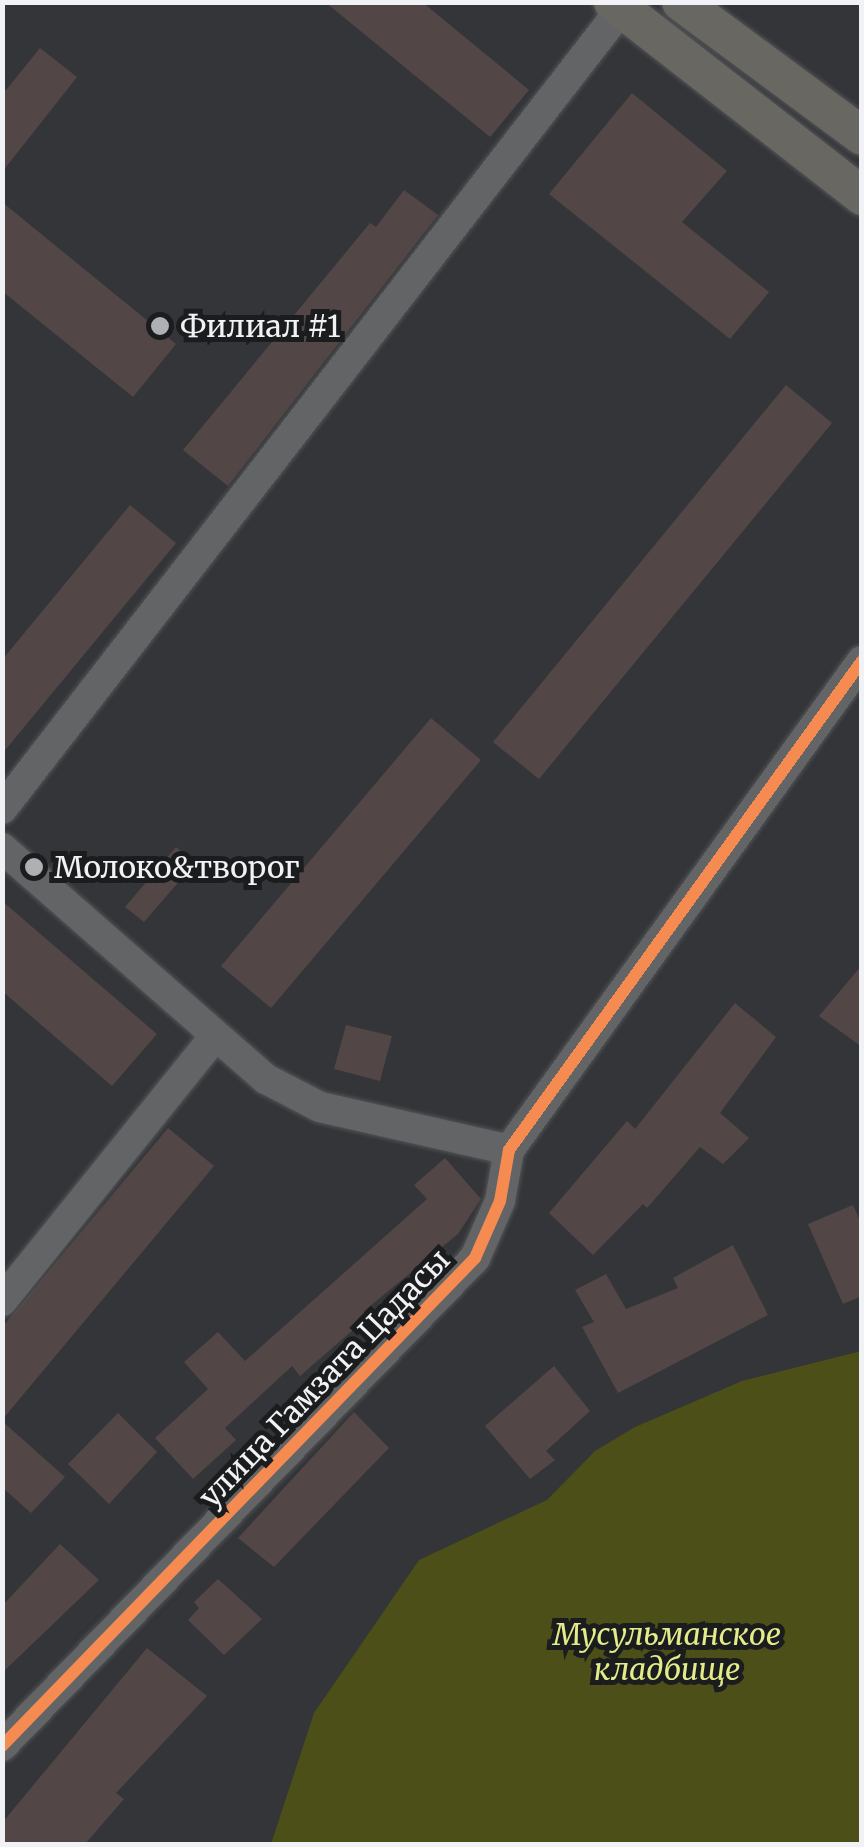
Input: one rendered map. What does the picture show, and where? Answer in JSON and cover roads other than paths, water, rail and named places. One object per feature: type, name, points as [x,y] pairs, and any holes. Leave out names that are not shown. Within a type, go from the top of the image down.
[{"type":"main road","points":[[681,2],[862,136]]},
{"type":"main road","points":[[614,10],[862,196]]},
{"type":"street","points":[[2,808],[614,10]]},
{"type":"street","name":"улица Гамзата Цадасы","points":[[2,1746],[474,1258],[500,1201],[509,1150],[862,661]]},
{"type":"street","points":[[2,848],[266,1079],[320,1106],[509,1150]]},
{"type":"street","points":[[2,1300],[214,1037]]},
{"type":"place","name":"Филиал #1","points":[[160,326]]},
{"type":"place","name":"Молоко&творог","points":[[34,867]]},
{"type":"park label","name":"Мусульманское кладбище","points":[[667,1651]]}]
